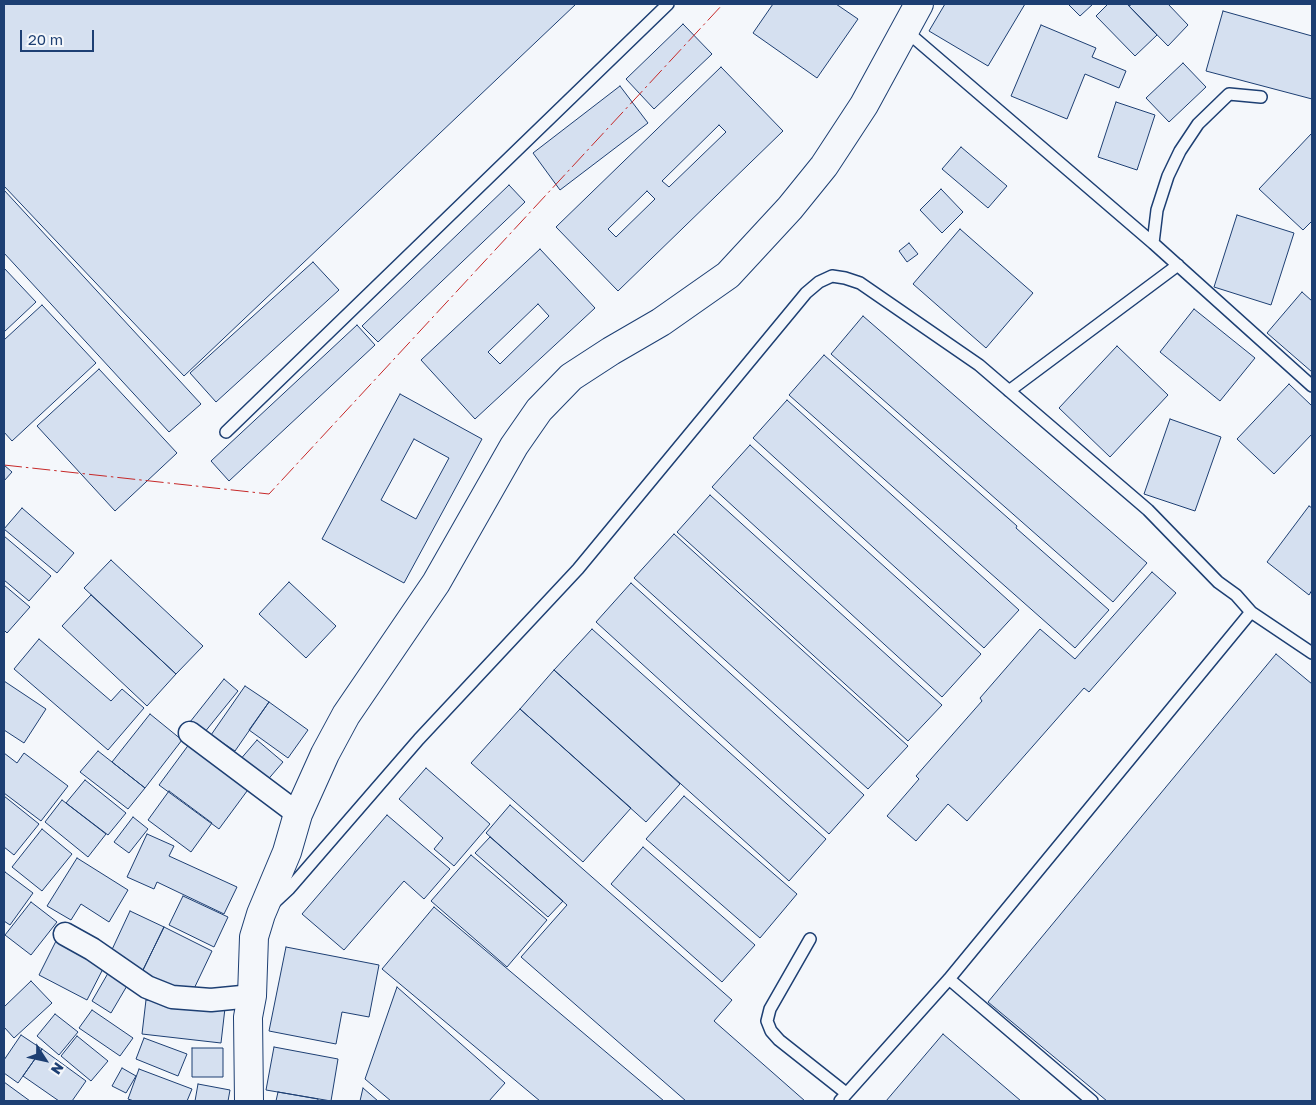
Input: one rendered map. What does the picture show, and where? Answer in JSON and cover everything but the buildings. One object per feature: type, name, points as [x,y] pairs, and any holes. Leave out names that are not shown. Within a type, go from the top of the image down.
[{"type":"street","points":[[249,1101],[248,1017],[252,996],[254,937],[261,914],[287,852],[298,814],[325,754],[346,715],[436,583],[514,446],[539,410],[572,377],[611,351],[661,322],[728,275],[790,208],[824,166],[864,105],[919,4]]},
{"type":"street","points":[[190,733],[298,814]]},
{"type":"street","points":[[65,934],[147,987],[172,997],[211,1000],[252,996]]},
{"type":"lane","points":[[226,432],[668,4]]},
{"type":"lane","points":[[906,30],[1153,243],[1312,386]]},
{"type":"lane","points":[[1153,243],[1157,210],[1168,176],[1180,151],[1198,124],[1229,94],[1261,97]]},
{"type":"lane","points":[[1009,391],[1178,265]]},
{"type":"lane","points":[[261,914],[289,889],[419,739],[578,569],[806,294],[819,282],[832,276],[860,283],[978,365],[1148,510],[1218,582],[1236,596],[1251,612],[1312,653]]},
{"type":"lane","points":[[810,939],[770,1009],[767,1021],[771,1032],[779,1040],[843,1097],[949,979],[1251,612]]},
{"type":"lane","points":[[949,979],[1092,1101]]},
{"type":"power","points":[[4,465],[269,494],[723,4]]}]
